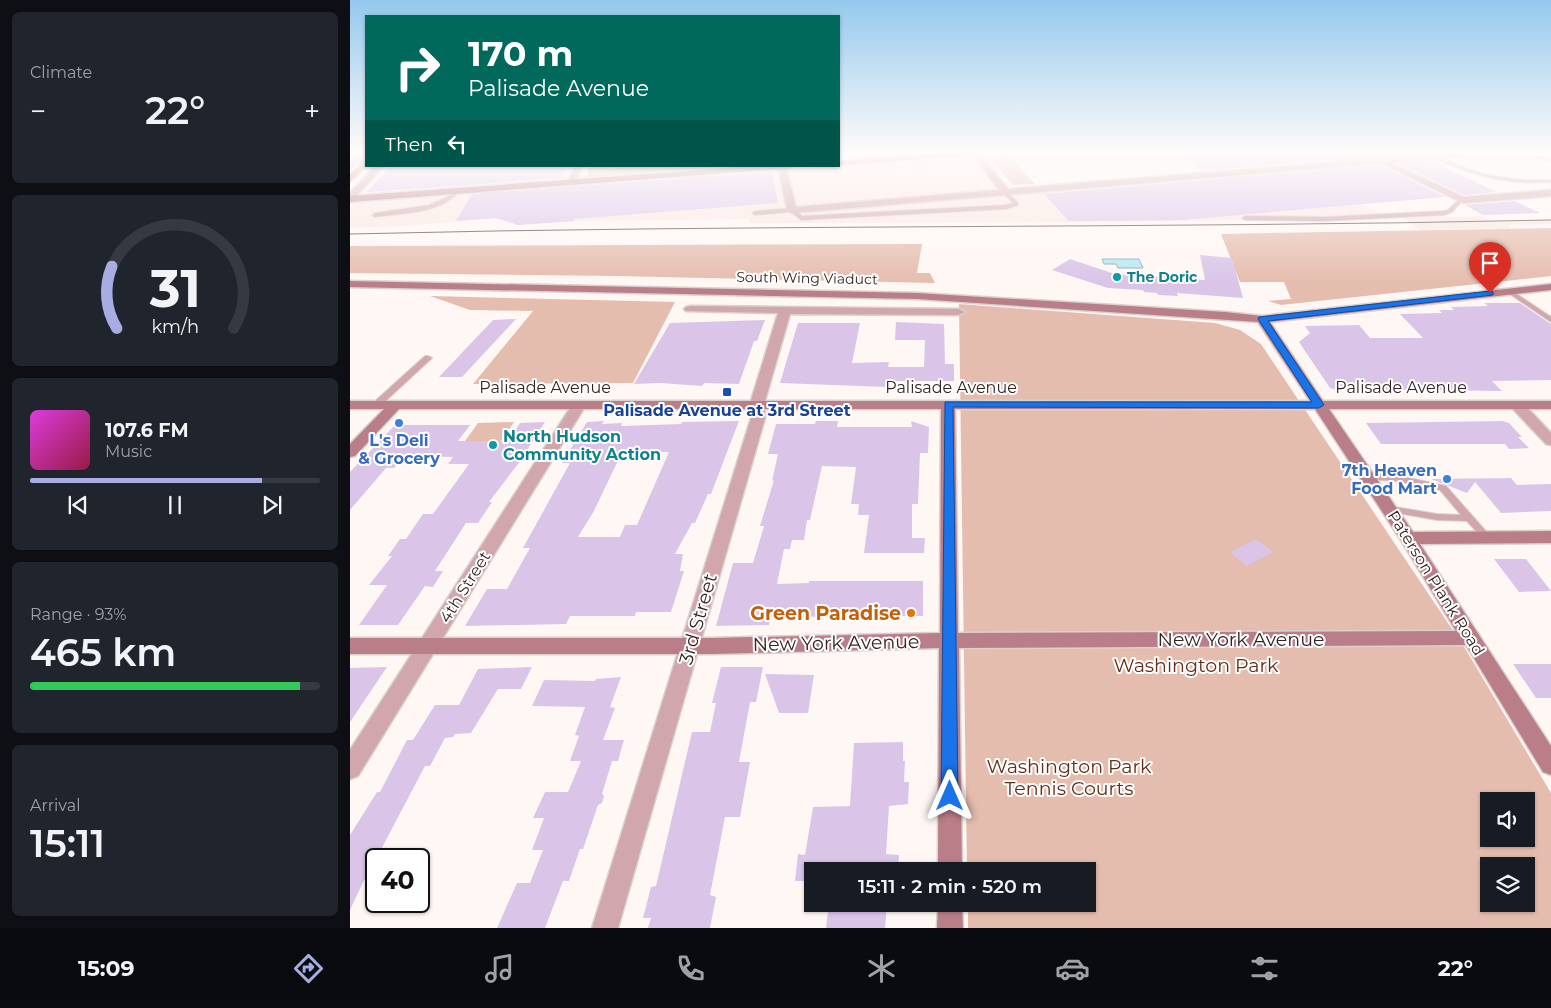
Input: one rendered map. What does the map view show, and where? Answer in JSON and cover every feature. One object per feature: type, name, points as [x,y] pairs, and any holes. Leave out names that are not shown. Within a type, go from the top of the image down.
[{"type":"main road","points":[[350,198],[376,196]]},
{"type":"main road","name":"South Wing Viaduct","points":[[350,284],[917,296],[1225,315],[1262,319]]},
{"type":"main road","points":[[1262,319],[1551,287]]},
{"type":"main road","name":"Paterson Plank Road","points":[[1262,319],[1389,508],[1550,761]]},
{"type":"main road","points":[[948,404],[950,862]]},
{"type":"main road","name":"Palisade Avenue","points":[[350,405],[1551,405]]},
{"type":"main road","points":[[350,453],[395,405]]},
{"type":"main road","points":[[1408,538],[1551,537]]},
{"type":"main road","name":"New York Avenue","points":[[350,646],[691,646],[949,641],[1472,638]]},
{"type":"main road","points":[[950,912],[950,928]]},
{"type":"street","points":[[789,196],[792,210],[927,196]]},
{"type":"street","points":[[1453,196],[1460,200],[1469,201],[1517,196]]},
{"type":"street","points":[[690,309],[958,312]]},
{"type":"street","name":"3rd Street","points":[[605,928],[758,418],[757,404],[785,310]]},
{"type":"street","name":"4th Street","points":[[350,769],[579,405]]},
{"type":"street","points":[[1516,405],[1551,441]]},
{"type":"lane","points":[[375,215],[418,209],[443,202],[452,196]]},
{"type":"lane","points":[[755,213],[792,210],[801,218],[1006,207],[1016,204],[1009,196]]},
{"type":"lane","points":[[1245,218],[1325,219],[1444,213],[1452,210],[1460,200]]},
{"type":"lane","points":[[1509,292],[1551,320]]},
{"type":"lane","points":[[376,405],[428,358]]},
{"type":"lane","points":[[1368,477],[1443,488],[1486,537]]},
{"type":"lane","points":[[1389,508],[1468,518]]},
{"type":"shaded area","points":[[361,196],[1349,196],[1390,218],[1133,222],[749,223],[750,219],[578,221],[518,225],[496,218],[404,226],[350,228],[350,208]]},
{"type":"shaded area","points":[[1482,216],[1490,221],[1551,219],[1551,224],[1508,225],[1512,228],[1419,230],[1404,218]]},
{"type":"green space","points":[[1551,228],[1551,276],[1281,305],[1268,301],[1291,299],[1284,282],[1240,282],[1221,234]]},
{"type":"green space","points":[[922,244],[917,273],[930,273],[935,283],[616,276],[350,273],[350,246]]},
{"type":"green space","points":[[430,296],[675,302],[633,383],[473,384],[533,311],[470,310]]},
{"type":"green space","name":"Washington Park","points":[[959,304],[1215,323],[1240,330],[1261,344],[1466,650],[1551,793],[1551,928],[968,928],[968,912],[1096,912],[1096,862],[967,862]]},
{"type":"green space","points":[[514,422],[501,441],[465,441],[478,423]]},
{"type":"water","points":[[1102,259],[1139,259],[1143,268],[1118,268],[1116,264],[1104,264]]},
{"type":"building","points":[[471,196],[777,196],[778,203],[518,225],[496,218],[456,221]]},
{"type":"building","points":[[1046,196],[1445,197],[1182,220],[1069,221]]},
{"type":"building","points":[[1515,201],[1540,213],[1483,215],[1465,205]]},
{"type":"building","name":"The Doric","points":[[1200,255],[1232,258],[1243,298],[1177,293],[1178,296],[1158,295],[1157,293],[1144,292],[1143,290],[1108,288],[1052,270],[1070,259],[1115,274],[1205,280]]},
{"type":"building","points":[[1484,303],[1520,303],[1551,324],[1551,380],[1492,381],[1502,391],[1333,389],[1330,388],[1299,342],[1310,333],[1305,326],[1359,325],[1370,338],[1423,338],[1400,314],[1442,313],[1439,310],[1454,310],[1451,307],[1488,306]]},
{"type":"building","points":[[516,319],[462,377],[439,377],[493,320]]},
{"type":"building","points":[[765,320],[757,341],[754,341],[739,384],[704,383],[702,386],[661,383],[634,384],[670,323]]},
{"type":"building","points":[[896,322],[944,324],[945,364],[954,364],[954,381],[887,381],[886,387],[780,383],[798,323],[860,323],[852,363],[889,362],[888,367],[924,367],[925,340],[895,340]]},
{"type":"building","points":[[604,421],[602,424],[622,423],[621,426],[739,421],[711,494],[708,494],[695,523],[692,523],[675,554],[683,554],[680,571],[684,571],[671,612],[636,612],[635,616],[570,616],[566,624],[465,626],[487,589],[507,589],[530,548],[523,548],[570,463],[562,463],[587,422]],"holes":[[[622,452],[669,452],[637,525],[625,525],[620,537],[578,537],[594,511]]]},
{"type":"building","points":[[816,421],[838,421],[837,427],[912,427],[911,421],[929,427],[928,453],[920,453],[918,504],[912,504],[912,538],[925,538],[924,553],[864,553],[869,515],[858,515],[859,504],[851,504],[856,467],[822,466],[810,520],[807,520],[804,540],[792,540],[790,549],[784,549],[777,584],[809,583],[809,581],[923,581],[923,616],[771,617],[769,625],[716,626],[733,563],[753,563],[764,526],[760,526],[774,480],[772,481],[778,454],[768,454],[776,424],[815,424]]},
{"type":"building","points":[[1502,421],[1509,423],[1522,437],[1518,437],[1529,448],[1509,449],[1505,444],[1381,444],[1366,423]]},
{"type":"building","points":[[545,422],[518,464],[489,502],[492,502],[478,523],[466,523],[435,571],[443,571],[433,587],[425,586],[398,625],[359,625],[387,585],[369,585],[392,556],[388,556],[400,539],[406,539],[423,514],[433,514],[469,464],[448,464],[453,457],[404,456],[394,468],[386,468],[350,510],[350,472],[395,425],[470,425],[458,441],[508,441],[520,423]]},
{"type":"building","points":[[1511,478],[1517,485],[1551,484],[1551,511],[1501,513],[1475,482],[1467,493],[1431,479]]},
{"type":"building","points":[[1256,539],[1273,552],[1247,566],[1230,552]]},
{"type":"building","points":[[1494,559],[1526,559],[1551,591],[1519,592]]},
{"type":"building","points":[[1513,664],[1551,664],[1551,698],[1536,698]]},
{"type":"building","points":[[387,667],[350,722],[350,668]]},
{"type":"building","points":[[532,667],[521,689],[498,689],[471,733],[455,734],[453,737],[445,738],[430,766],[425,766],[382,848],[365,848],[365,880],[350,910],[350,835],[377,792],[380,792],[407,740],[413,740],[435,705],[459,705],[478,669]]},
{"type":"building","points":[[721,667],[763,667],[756,702],[750,702],[739,762],[750,762],[740,817],[725,817],[710,895],[716,897],[710,928],[648,928],[651,918],[643,918],[651,887],[656,886],[692,732],[710,732],[716,703],[712,703]]},
{"type":"building","points":[[765,674],[814,675],[808,713],[779,713]]},
{"type":"building","points":[[621,677],[610,707],[615,708],[603,740],[624,740],[618,761],[612,761],[602,794],[604,796],[602,803],[598,805],[583,849],[580,849],[569,881],[563,881],[545,928],[497,928],[517,883],[530,883],[543,850],[532,850],[544,818],[533,818],[545,792],[568,792],[581,761],[570,761],[579,736],[575,735],[585,707],[532,706],[544,680],[595,681],[596,679]]},
{"type":"building","points":[[903,742],[903,761],[905,761],[904,782],[909,782],[908,804],[889,806],[886,854],[899,855],[899,862],[804,862],[804,881],[795,881],[798,854],[805,855],[813,807],[850,806],[854,743]]},
{"type":"building","points":[[828,912],[886,912],[885,928],[826,928]]},
{"type":"tram line","points":[[350,234],[650,229],[1251,225],[1551,220]]},
{"type":"place","name":"The Doric","points":[[1117,277]]},
{"type":"place","name":"Palisade Avenue at 3rd Street","points":[[727,392]]},
{"type":"place","name":"L's Deli & Grocery","points":[[399,423]]},
{"type":"place","name":"North Hudson Community Action","points":[[493,445]]},
{"type":"place","name":"7th Heaven Food Mart","points":[[1447,479]]},
{"type":"place","name":"Green Paradise","points":[[911,613]]},
{"type":"route","points":[[950,796],[948,404],[1319,405],[1305,381],[1262,319],[1490,293]]},
{"type":"park label","name":"Washington Park Tennis Courts","points":[[1069,777]]}]
